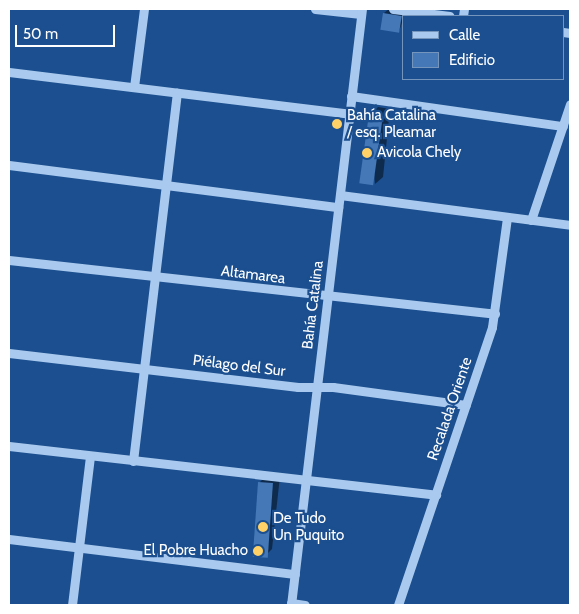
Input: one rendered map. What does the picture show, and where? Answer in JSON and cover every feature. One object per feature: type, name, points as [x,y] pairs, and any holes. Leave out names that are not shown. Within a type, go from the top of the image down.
[{"type":"street","points":[[134,88],[144,9]]},
{"type":"street","points":[[315,9],[361,12]]},
{"type":"street","points":[[393,9],[442,15]]},
{"type":"street","name":"Bahía Catalina","points":[[291,604],[361,12]]},
{"type":"street","points":[[9,72],[349,114]]},
{"type":"street","points":[[133,461],[177,93]]},
{"type":"street","points":[[351,96],[563,126]]},
{"type":"street","points":[[531,220],[570,104]]},
{"type":"street","points":[[9,165],[338,206]]},
{"type":"street","points":[[340,195],[570,226]]},
{"type":"street","name":"Recalada Oriente","points":[[398,605],[495,314],[507,217]]},
{"type":"street","name":"Altamarea","points":[[9,260],[495,314]]},
{"type":"street","name":"Piélago del Sur","points":[[9,353],[466,405]]},
{"type":"street","points":[[9,446],[436,495]]},
{"type":"street","points":[[72,605],[90,456]]},
{"type":"street","points":[[9,539],[295,574]]},
{"type":"street","points":[[291,604],[305,605]]},
{"type":"building","points":[[383,13],[402,16],[399,33],[380,30]]},
{"type":"building","points":[[369,114],[383,116],[373,185],[359,183]]},
{"type":"building","points":[[258,482],[273,483],[268,558],[253,557]]},
{"type":"place","name":"Bahía Catalina / esq. Pleamar","points":[[337,124]]},
{"type":"place","name":"Avicola Chely","points":[[367,153]]},
{"type":"place","name":"De Tudo Un Puquito","points":[[263,527]]},
{"type":"place","name":"El Pobre Huacho","points":[[258,551]]}]
